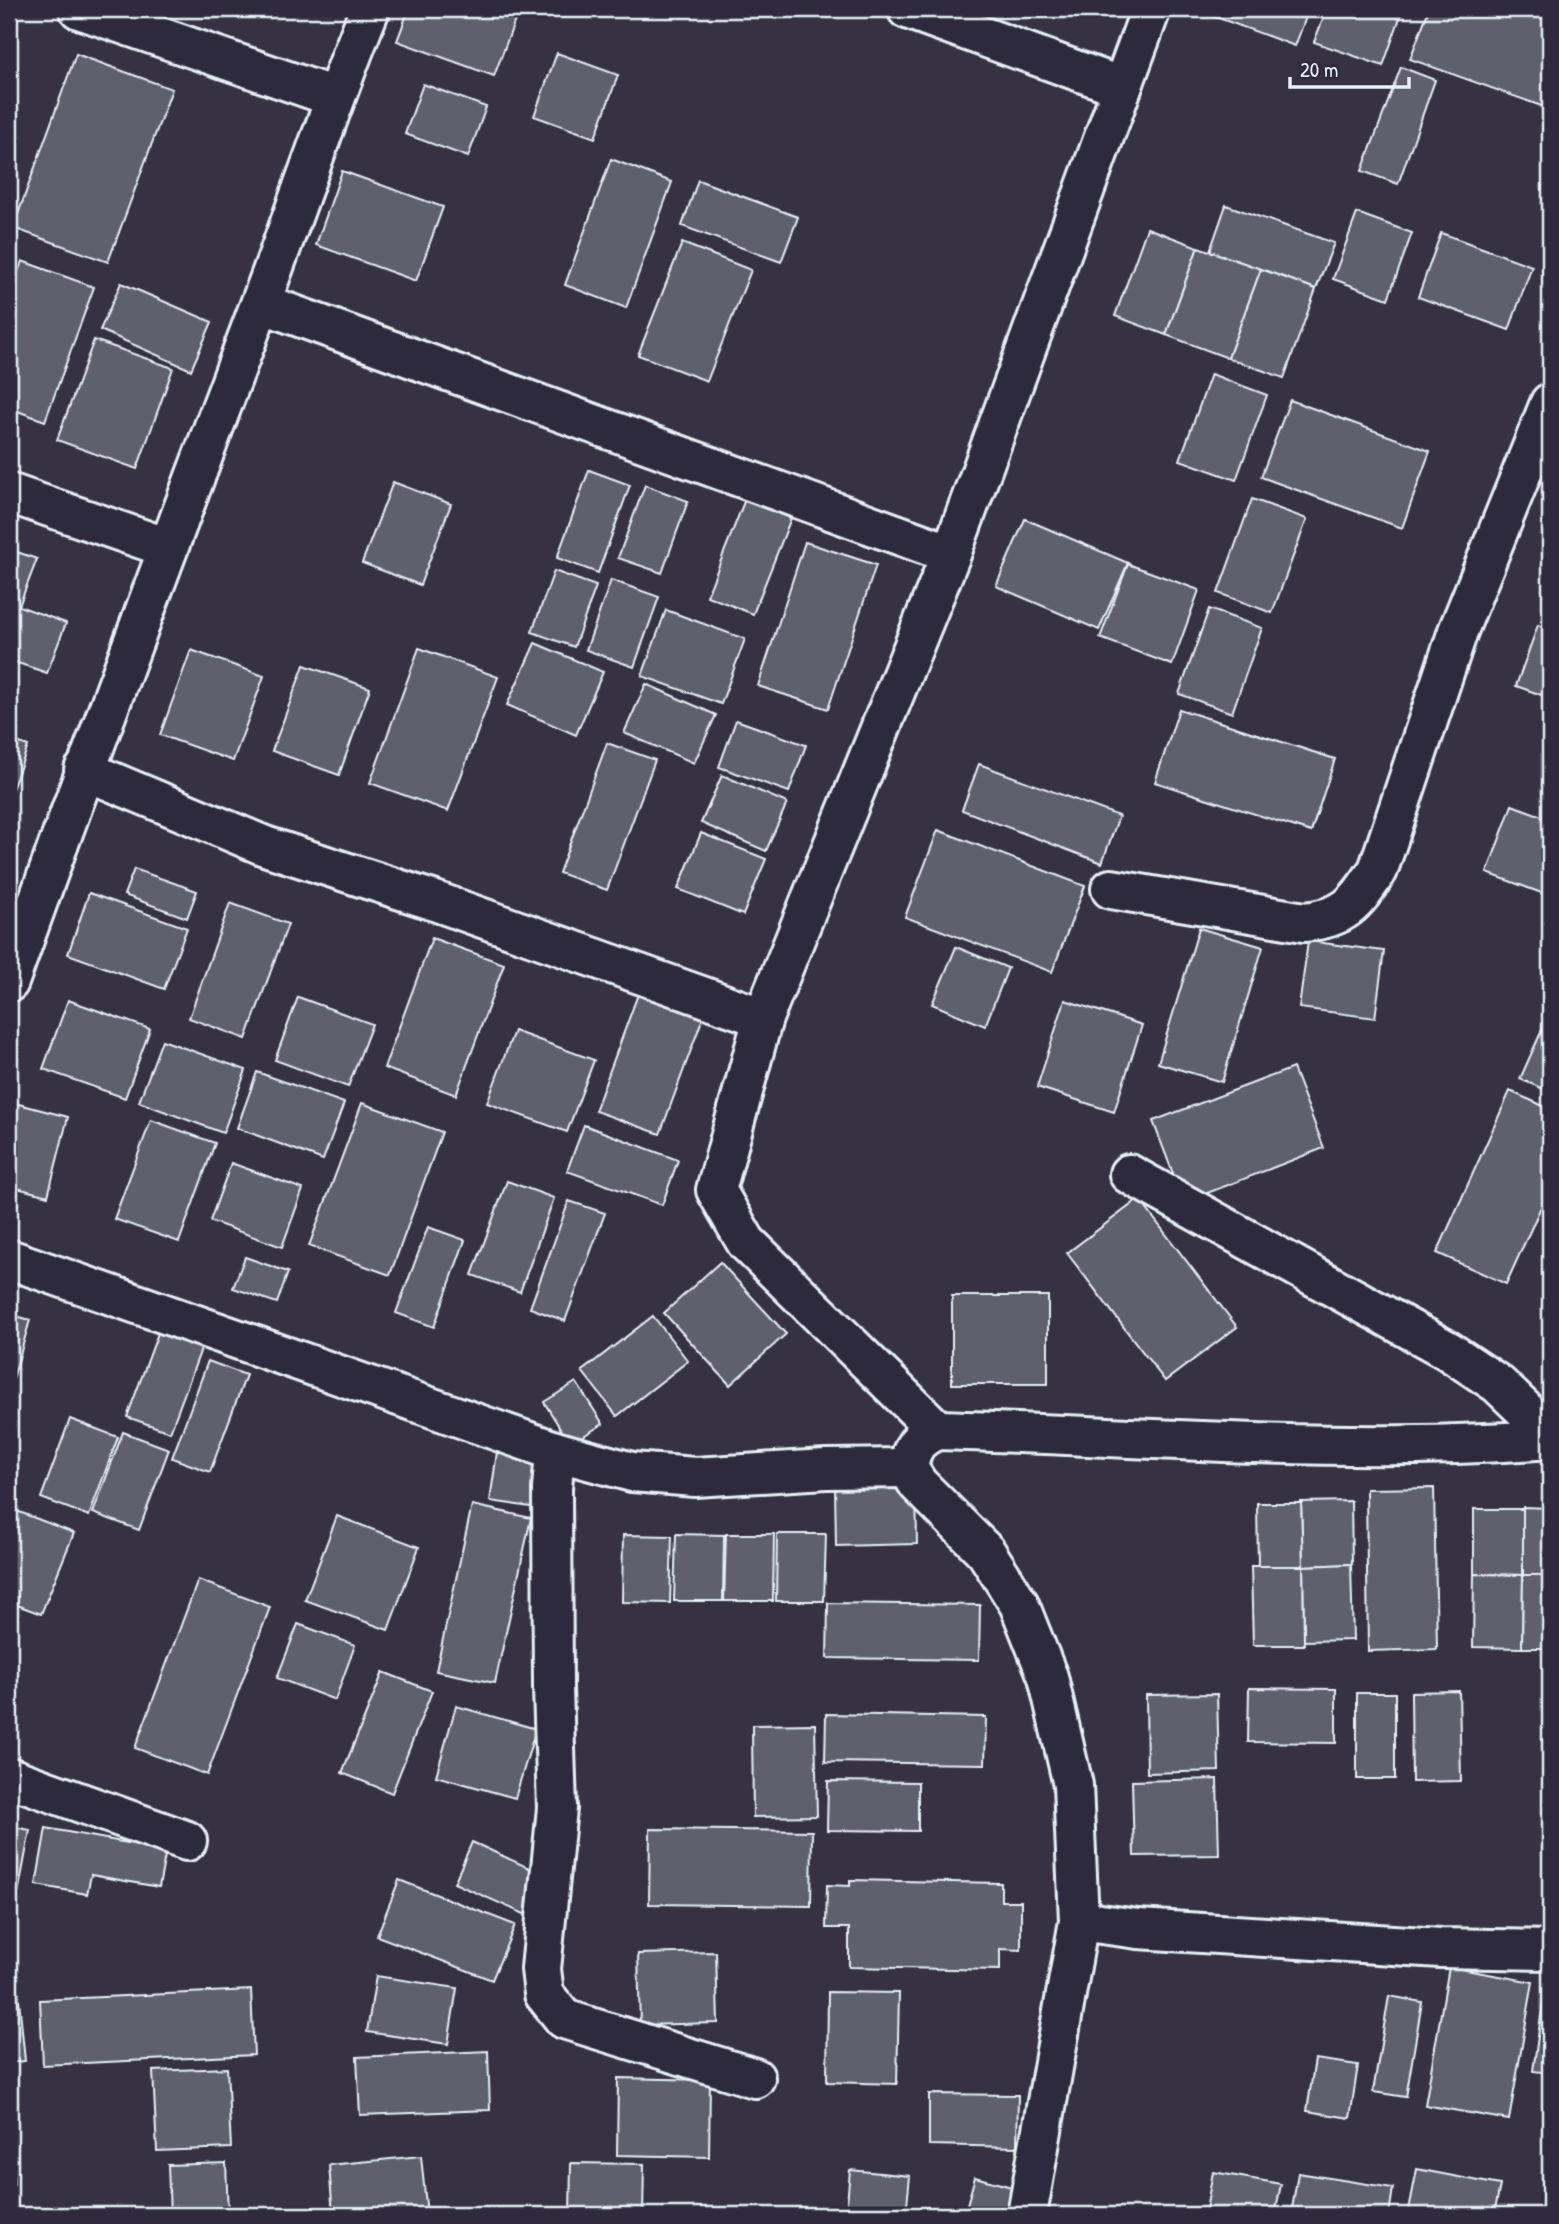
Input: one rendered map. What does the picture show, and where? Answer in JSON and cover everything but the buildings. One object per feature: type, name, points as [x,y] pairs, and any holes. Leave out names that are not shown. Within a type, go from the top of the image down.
[{"type":"street","points":[[79,9],[334,97]]},
{"type":"street","points":[[9,982],[84,770],[261,303],[334,97],[370,9]]},
{"type":"street","points":[[907,9],[1122,87]]},
{"type":"street","points":[[937,1430],[746,1242],[716,1190],[763,1018],[951,554],[1151,9]]},
{"type":"street","points":[[261,303],[951,554]]},
{"type":"street","points":[[1111,889],[1304,922],[1329,920],[1354,905],[1378,870],[1458,631],[1550,403]]},
{"type":"street","points":[[9,493],[168,548]]},
{"type":"street","points":[[84,770],[265,846],[432,900],[763,1018]]},
{"type":"street","points":[[1129,1174],[1447,1350],[1498,1384],[1550,1434]]},
{"type":"street","points":[[9,1259],[555,1451],[632,1472],[695,1477],[825,1469],[908,1468]]},
{"type":"street","points":[[1027,2215],[1079,1921],[1073,1785],[1048,1678],[1019,1604],[986,1552],[918,1484],[908,1468],[912,1447],[921,1437],[937,1430],[1264,1444],[1425,1446],[1550,1439]]},
{"type":"street","points":[[555,1451],[552,1489],[553,1688],[557,1808],[541,1969],[544,1994],[564,2019],[755,2078]]},
{"type":"street","points":[[9,1777],[187,1841]]},
{"type":"street","points":[[1079,1921],[1138,1929],[1303,1940],[1550,1951]]}]
